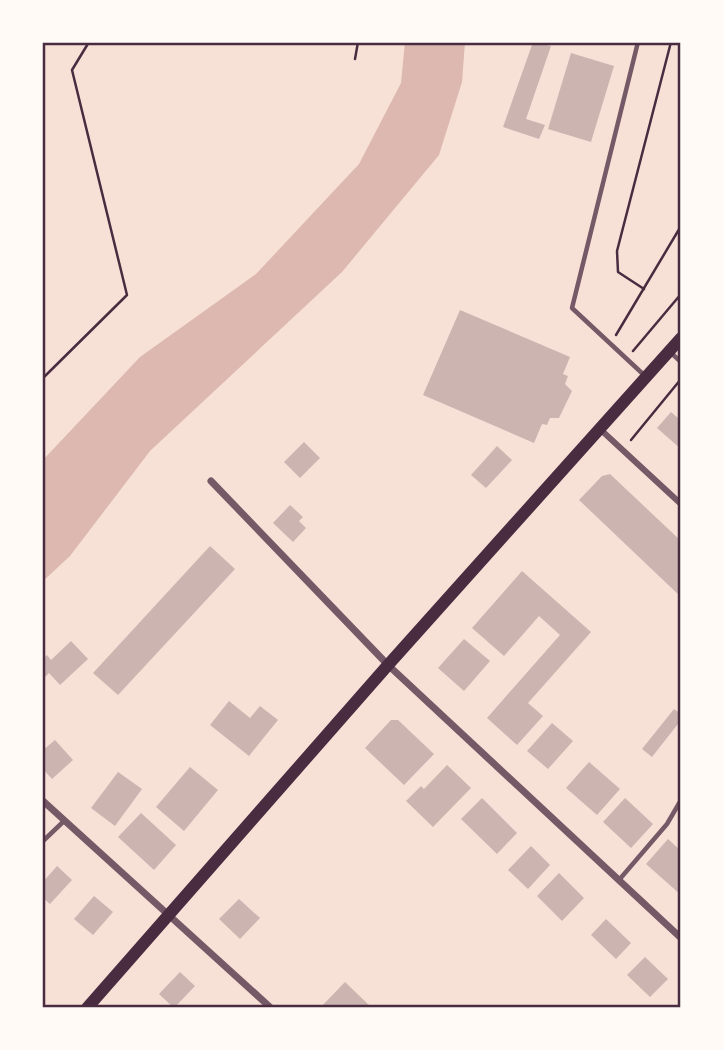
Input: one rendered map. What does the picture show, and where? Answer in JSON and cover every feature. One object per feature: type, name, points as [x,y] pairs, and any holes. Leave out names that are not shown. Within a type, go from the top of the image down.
[{"type":"main road","points":[[87,1008],[388,665],[681,338]]},
{"type":"street","points":[[601,430],[681,503]]},
{"type":"street","points":[[211,481],[388,665],[681,938]]},
{"type":"street","points":[[42,800],[271,1008]]},
{"type":"lane","points":[[638,42],[572,307],[647,378]]},
{"type":"lane","points":[[669,351],[681,362]]},
{"type":"lane","points":[[619,880],[667,824],[681,800]]},
{"type":"lane","points":[[42,842],[65,820]]},
{"type":"path","points":[[42,379],[127,295],[72,70],[89,42]]},
{"type":"path","points":[[355,59],[358,42]]},
{"type":"path","points":[[644,289],[618,272],[617,251],[671,42]]},
{"type":"path","points":[[611,344],[681,226]]},
{"type":"path","points":[[626,359],[681,294]]},
{"type":"path","points":[[622,451],[681,379]]},
{"type":"shaded area","points":[[405,42],[465,42],[462,82],[439,155],[342,272],[150,451],[70,556],[42,582],[42,461],[140,357],[256,274],[359,164],[401,83]]},
{"type":"building","points":[[533,42],[551,46],[526,119],[545,125],[539,139],[503,127]]},
{"type":"building","points":[[571,53],[614,66],[591,142],[548,129]]},
{"type":"building","points":[[460,310],[570,357],[563,374],[568,376],[565,384],[572,391],[559,418],[550,418],[547,425],[542,424],[534,443],[423,395]]},
{"type":"building","points":[[671,412],[678,418],[681,414],[681,449],[657,428]]},
{"type":"building","points":[[304,442],[320,458],[300,478],[284,462]]},
{"type":"building","points":[[497,446],[512,460],[486,488],[471,475]]},
{"type":"building","points":[[610,474],[681,541],[681,597],[579,500],[602,476]]},
{"type":"building","points":[[290,505],[303,517],[299,521],[306,528],[293,542],[273,523]]},
{"type":"building","points":[[210,546],[235,569],[118,695],[93,673]]},
{"type":"building","points":[[522,571],[591,632],[528,703],[543,716],[517,745],[487,718],[560,635],[539,616],[504,656],[472,628]]},
{"type":"building","points":[[464,639],[490,661],[464,691],[438,668]]},
{"type":"building","points":[[71,641],[88,659],[60,685],[49,673],[42,680],[42,660],[47,655],[51,660]]},
{"type":"building","points":[[229,701],[250,718],[260,706],[278,720],[249,756],[210,725]]},
{"type":"building","points":[[674,709],[681,714],[681,720],[652,757],[642,749]]},
{"type":"building","points":[[391,720],[398,720],[434,754],[404,785],[365,748]]},
{"type":"building","points":[[552,723],[573,741],[548,769],[527,751]]},
{"type":"building","points":[[55,740],[73,760],[52,779],[42,768],[42,751]]},
{"type":"building","points":[[589,762],[620,789],[597,815],[566,788]]},
{"type":"building","points":[[447,765],[471,788],[433,827],[406,801],[421,786],[424,789]]},
{"type":"building","points":[[190,767],[218,790],[184,831],[156,807]]},
{"type":"building","points":[[118,772],[142,789],[115,826],[91,808]]},
{"type":"building","points":[[482,798],[517,833],[497,854],[461,819]]},
{"type":"building","points":[[625,798],[653,824],[631,848],[603,822]]},
{"type":"building","points":[[141,813],[176,845],[154,870],[118,837]]},
{"type":"building","points":[[668,839],[681,851],[681,895],[646,864]]},
{"type":"building","points":[[531,846],[550,865],[528,889],[508,870]]},
{"type":"building","points":[[57,866],[72,880],[50,904],[42,897],[42,883]]},
{"type":"building","points":[[559,873],[584,898],[562,921],[537,896]]},
{"type":"building","points":[[94,896],[113,912],[93,935],[74,919]]},
{"type":"building","points":[[239,899],[260,918],[240,939],[219,919]]},
{"type":"building","points":[[606,919],[631,943],[616,959],[591,935]]},
{"type":"building","points":[[645,957],[668,979],[650,997],[627,975]]},
{"type":"building","points":[[180,972],[195,986],[174,1008],[159,994]]},
{"type":"building","points":[[345,982],[371,1007],[320,1008]]}]
